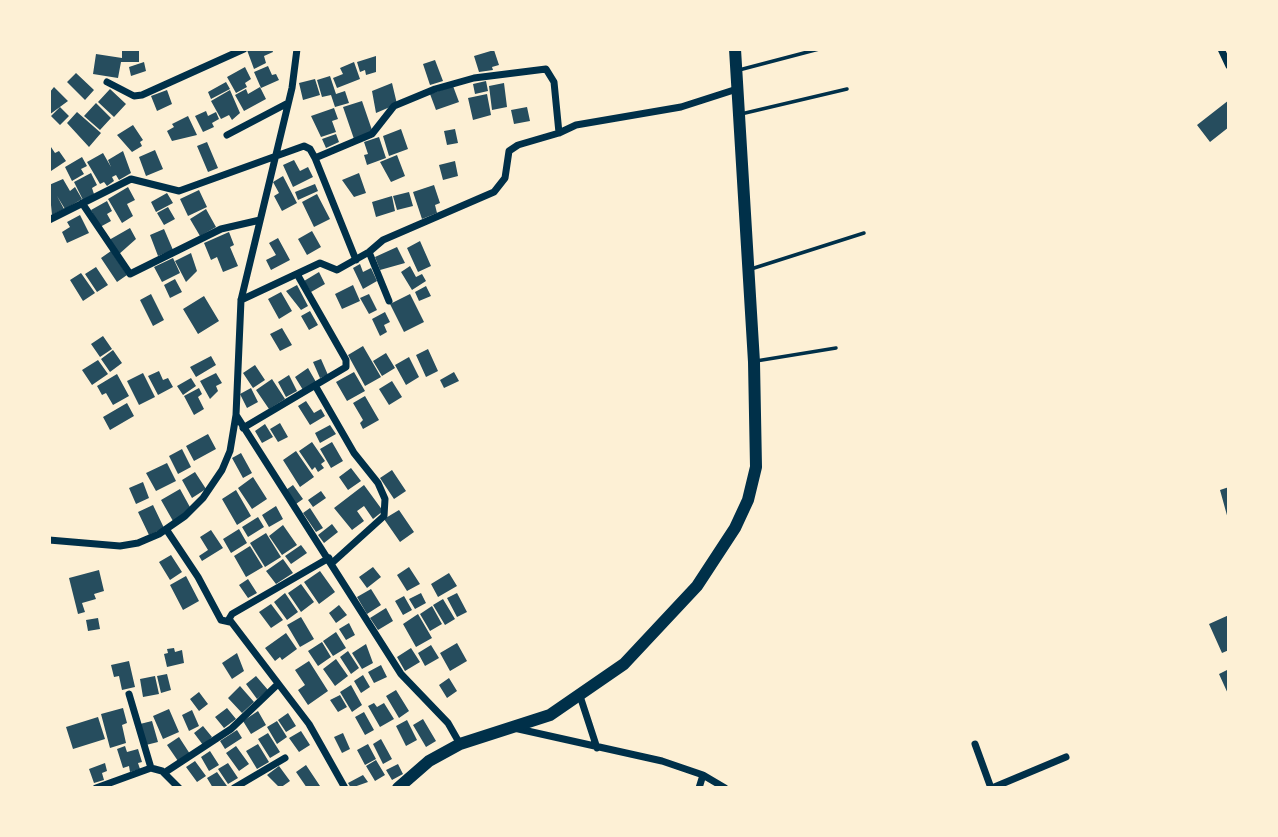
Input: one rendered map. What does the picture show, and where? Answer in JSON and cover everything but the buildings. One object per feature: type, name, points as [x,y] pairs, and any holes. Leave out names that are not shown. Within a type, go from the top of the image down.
[{"type":"main road","points":[[398,788],[429,761],[460,744],[550,715],[624,664],[697,586],[735,528],[748,500],[756,467],[754,362],[735,49]]},
{"type":"street","points":[[107,82],[134,96],[142,95],[244,49]]},
{"type":"street","points":[[49,540],[120,546],[138,543],[166,529],[204,498],[230,451],[236,415],[241,300],[288,103],[297,49]]},
{"type":"street","points":[[1221,49],[1229,66]]},
{"type":"street","points":[[314,158],[372,134],[394,106],[435,89],[474,78],[546,69],[554,82],[559,133]]},
{"type":"street","points":[[241,300],[320,263],[337,270],[369,252],[383,240],[494,192],[505,178],[512,148],[576,125],[670,110],[737,89]]},
{"type":"street","points":[[227,135],[288,103]]},
{"type":"street","points":[[49,220],[131,179],[178,191],[304,146],[310,149],[356,260]]},
{"type":"street","points":[[82,203],[130,274],[221,229],[260,220]]},
{"type":"street","points":[[369,252],[389,301]]},
{"type":"street","points":[[243,428],[343,370],[346,360],[297,274]]},
{"type":"street","points":[[230,622],[232,614],[331,561],[384,516],[385,499],[378,483],[354,453],[316,387]]},
{"type":"street","points":[[236,415],[401,674],[448,723],[460,744]]},
{"type":"street","points":[[166,529],[198,577],[221,620],[230,622],[313,731],[345,788]]},
{"type":"street","points":[[164,773],[231,729],[278,684]]},
{"type":"street","points":[[129,694],[151,768]]},
{"type":"street","points":[[580,696],[597,748]]},
{"type":"street","points":[[513,728],[662,761],[704,775],[725,788]]},
{"type":"street","points":[[975,744],[991,788],[1066,757]]},
{"type":"street","points":[[234,788],[285,758]]},
{"type":"street","points":[[96,788],[151,768],[164,773],[179,788]]},
{"type":"street","points":[[699,788],[704,775]]},
{"type":"lane","points":[[737,71],[819,49]]},
{"type":"lane","points":[[739,114],[848,89]]},
{"type":"lane","points":[[749,269],[864,233]]},
{"type":"lane","points":[[754,362],[836,348]]}]
